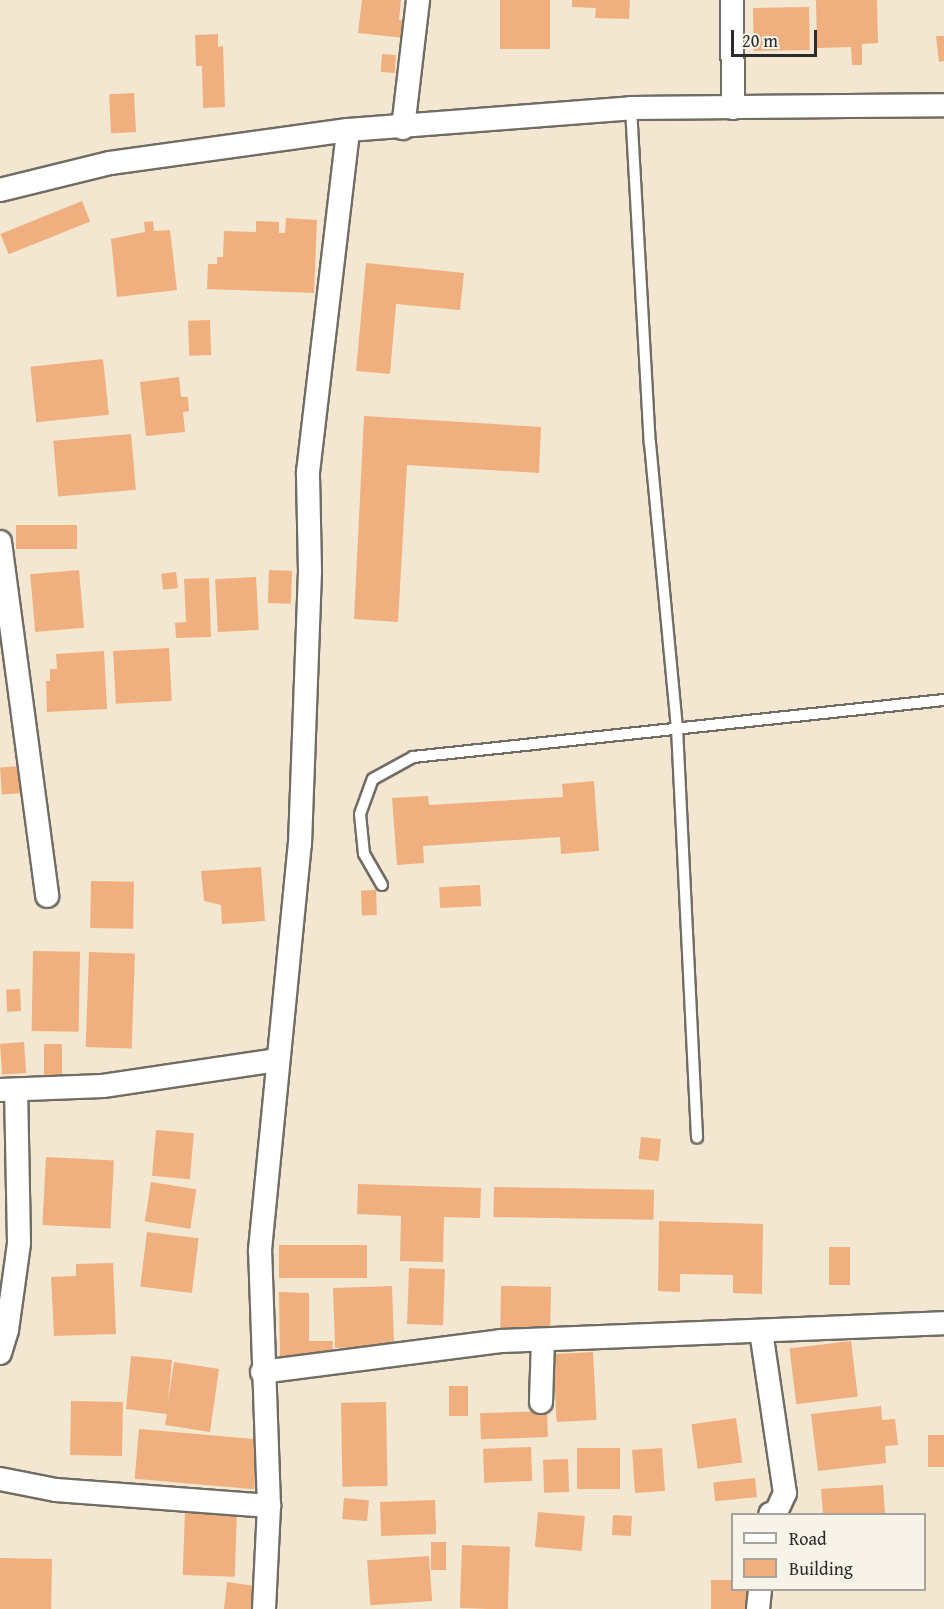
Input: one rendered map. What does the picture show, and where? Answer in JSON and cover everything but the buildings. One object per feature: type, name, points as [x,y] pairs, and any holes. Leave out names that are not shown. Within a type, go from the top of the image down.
[{"type":"street","points":[[403,128],[418,0]]},
{"type":"street","points":[[732,0],[733,108]]},
{"type":"street","points":[[0,190],[110,163],[348,130],[403,128],[631,108],[944,105]]},
{"type":"street","points":[[264,1609],[269,1506],[262,1372],[260,1250],[300,844],[310,571],[308,472],[348,130]]},
{"type":"street","points":[[0,542],[47,896]]},
{"type":"street","points":[[0,1353],[7,1330],[19,1243],[8,1090],[103,1086],[278,1060]]},
{"type":"street","points":[[262,1372],[501,1341],[944,1323]]},
{"type":"street","points":[[761,1331],[784,1493],[774,1513]]},
{"type":"street","points":[[541,1402],[543,1341]]},
{"type":"street","points":[[0,1479],[56,1490],[269,1506]]},
{"type":"street","points":[[758,1609],[760,1591]]},
{"type":"lane","points":[[631,108],[650,443],[677,728],[697,1138]]},
{"type":"lane","points":[[382,885],[364,854],[360,814],[373,779],[412,757],[944,700]]}]
